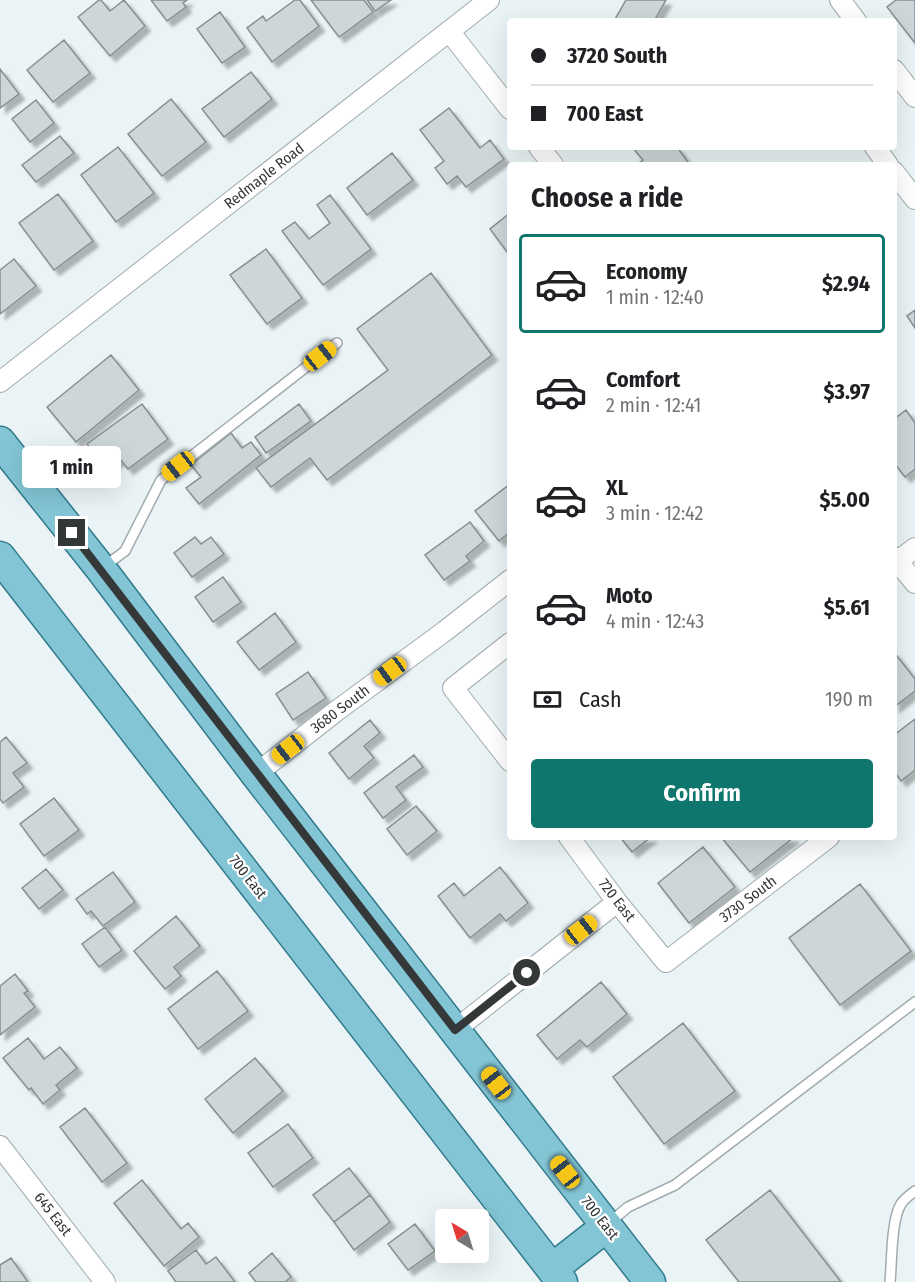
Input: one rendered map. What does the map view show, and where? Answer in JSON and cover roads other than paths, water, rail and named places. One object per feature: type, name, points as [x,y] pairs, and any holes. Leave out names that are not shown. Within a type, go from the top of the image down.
[{"type":"main road","name":"700 East","points":[[0,442],[101,569],[256,774],[650,1282]]},
{"type":"main road","name":"700 East","points":[[0,557],[557,1276]]},
{"type":"main road","points":[[557,1276],[607,1226]]},
{"type":"street","name":"Redmaple Road","points":[[0,382],[489,0]]},
{"type":"street","points":[[840,0],[854,18]]},
{"type":"street","points":[[450,31],[507,105]]},
{"type":"street","points":[[897,74],[915,97]]},
{"type":"street","points":[[541,150],[551,162]]},
{"type":"street","points":[[876,150],[886,162]]},
{"type":"street","points":[[897,176],[915,199]]},
{"type":"street","points":[[897,558],[915,548]]},
{"type":"street","points":[[897,560],[915,584]]},
{"type":"street","name":"3680 South","points":[[256,774],[507,582]]},
{"type":"street","points":[[507,645],[453,688],[507,757]]},
{"type":"street","name":"720 East","points":[[571,840],[617,902],[666,962]]},
{"type":"street","name":"3730 South","points":[[666,962],[825,840]]},
{"type":"street","points":[[455,1030],[617,902]]},
{"type":"street","name":"645 East","points":[[0,1146],[105,1282]]},
{"type":"lane","points":[[101,569],[125,551],[160,480],[337,342]]},
{"type":"lane","points":[[607,1226],[628,1207],[675,1185],[915,1002]]},
{"type":"lane","points":[[890,1282],[897,1212],[901,1204],[915,1191]]}]
